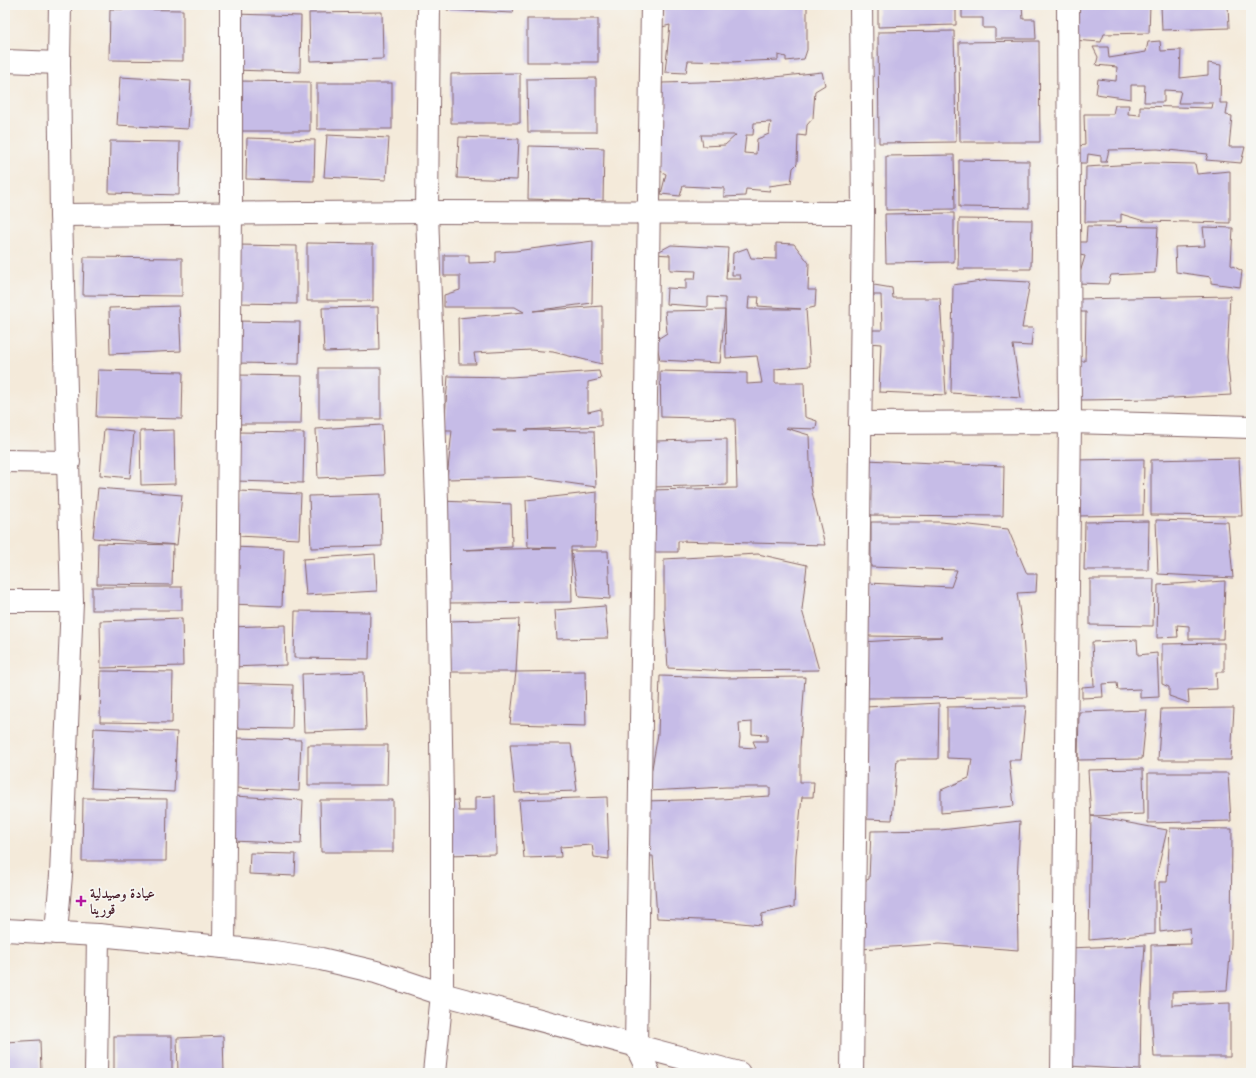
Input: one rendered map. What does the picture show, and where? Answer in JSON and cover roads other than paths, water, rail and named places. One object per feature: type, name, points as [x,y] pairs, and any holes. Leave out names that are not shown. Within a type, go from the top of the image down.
[{"type":"street","points":[[56,933],[61,875],[72,601],[61,216],[59,63],[60,5]]},
{"type":"street","points":[[224,947],[231,214],[231,5]]},
{"type":"street","points":[[429,5],[427,212],[437,501],[442,809],[442,994],[434,1073]]},
{"type":"street","points":[[649,1073],[636,1046],[652,5]]},
{"type":"street","points":[[852,1073],[863,213],[861,5]]},
{"type":"street","points":[[1062,1073],[1070,422],[1068,5]]},
{"type":"street","points":[[5,61],[59,63]]},
{"type":"street","points":[[61,216],[427,212],[863,213]]},
{"type":"street","points":[[860,423],[1070,422],[1251,427]]},
{"type":"street","points":[[5,461],[68,462]]},
{"type":"street","points":[[5,601],[72,601]]},
{"type":"street","points":[[5,930],[98,935],[274,952],[321,959],[376,972],[442,994],[739,1073]]},
{"type":"street","points":[[96,1073],[98,935]]},
{"type":"place","name":"عيادة وصيدلية قورينا","points":[[81,901]]}]
